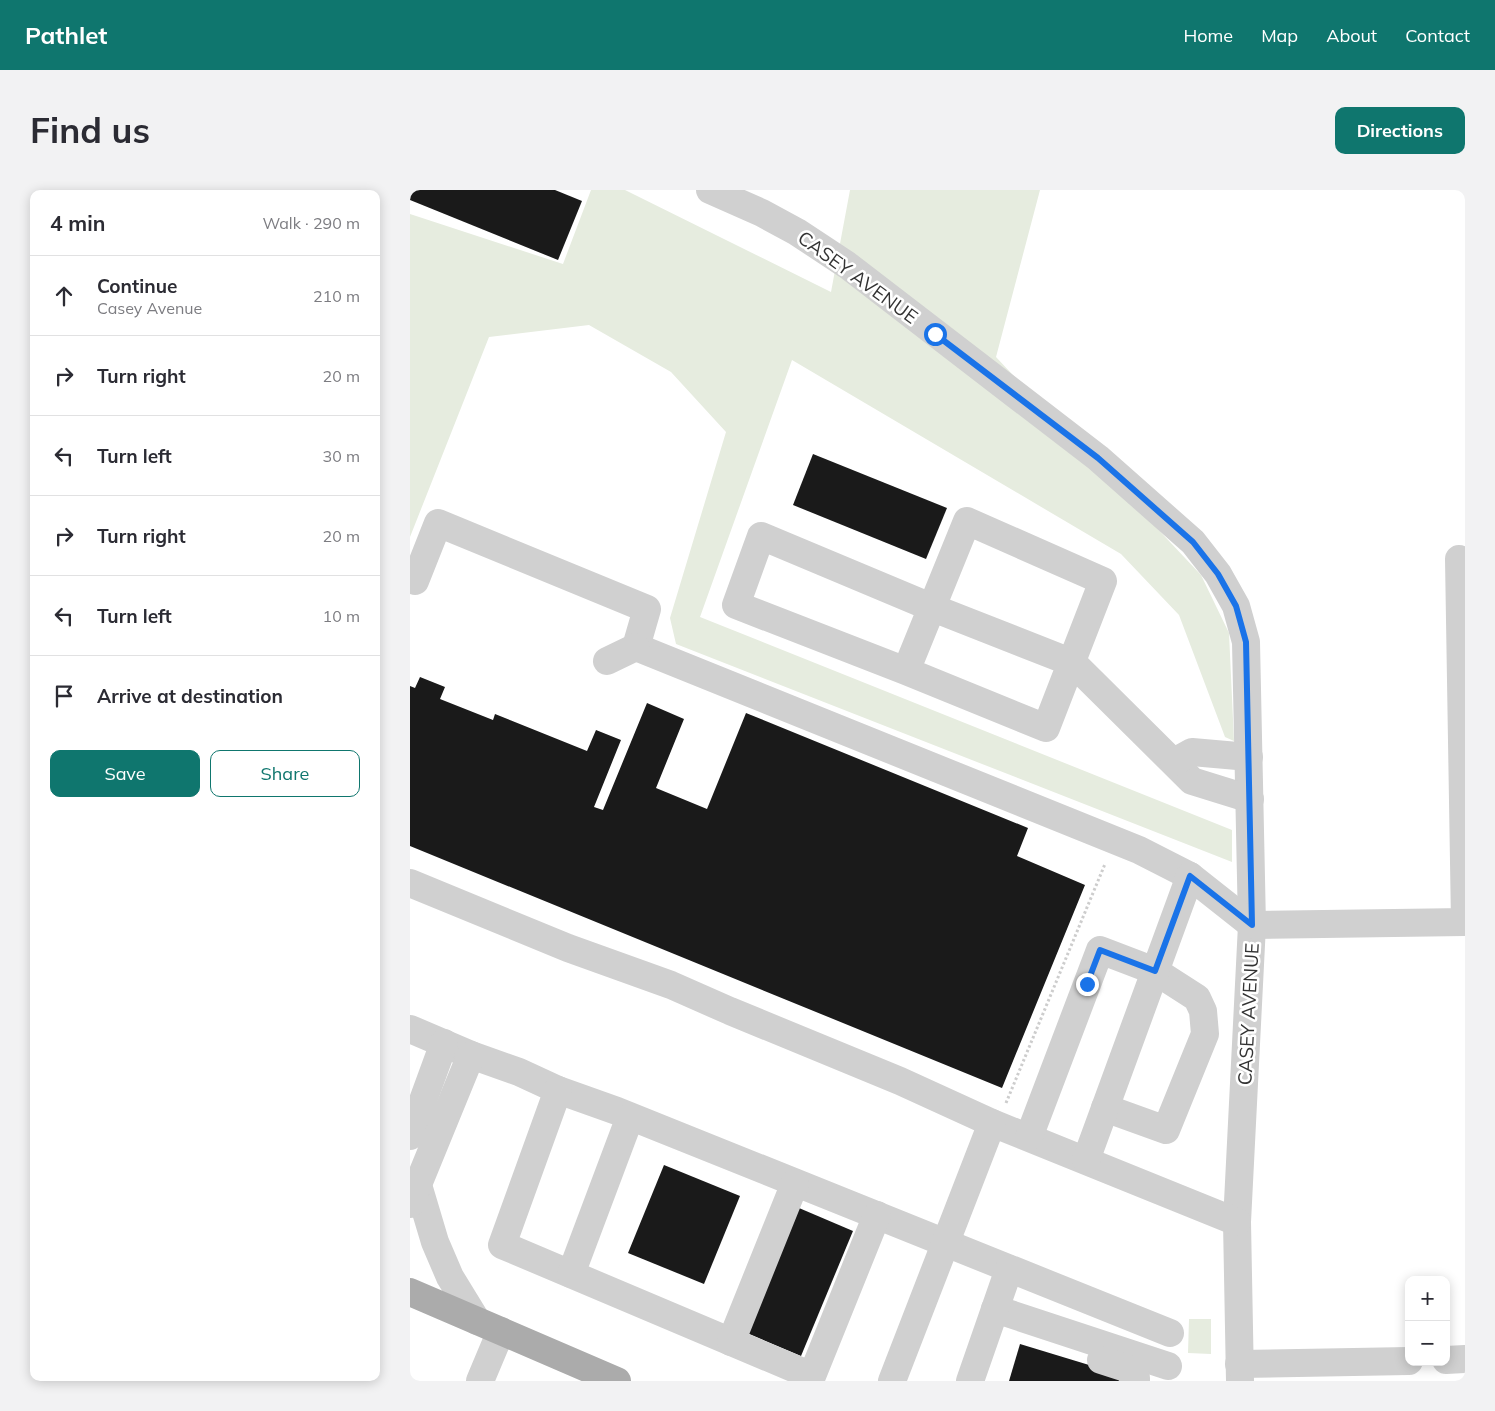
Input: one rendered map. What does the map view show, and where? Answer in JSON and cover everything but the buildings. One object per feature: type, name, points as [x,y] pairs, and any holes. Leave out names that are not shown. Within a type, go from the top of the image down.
[{"type":"main road","points":[[410,1292],[610,1380]]},
{"type":"street","name":"CASEY AVENUE","points":[[710,190],[762,212],[797,232],[847,265],[1098,458],[1193,542],[1218,574],[1236,606],[1246,642],[1252,925],[1237,1222],[1240,1373]]},
{"type":"street","points":[[906,671],[933,608],[967,521],[1103,581],[1073,663],[1046,728],[736,605],[761,536],[933,608],[1073,663],[1192,781],[1250,799]]},
{"type":"street","points":[[415,581],[438,523],[647,609],[636,647]]},
{"type":"street","points":[[607,661],[636,647],[1139,850],[1190,876],[1252,925],[1465,922],[1459,559]]},
{"type":"street","points":[[1174,762],[1192,752],[1249,757]]},
{"type":"street","points":[[1086,1160],[1190,876]]},
{"type":"street","points":[[410,883],[568,948],[670,985],[900,1081],[1009,1123],[1086,1160],[1237,1222]]},
{"type":"street","points":[[892,1381],[1009,1123],[1100,950],[1155,971],[1197,998],[1203,1011],[1205,1034],[1166,1130],[1105,1108]]},
{"type":"street","points":[[410,1028],[471,1056],[519,1072],[558,1090],[877,1215],[1170,1333]]},
{"type":"street","points":[[410,1136],[444,1043]]},
{"type":"street","points":[[471,1056],[414,1194],[450,1277],[476,1321]]},
{"type":"street","points":[[558,1090],[502,1245],[812,1376],[877,1215]]},
{"type":"street","points":[[571,1274],[630,1117]]},
{"type":"street","points":[[731,1342],[795,1183]]},
{"type":"street","points":[[911,1381],[954,1246]]},
{"type":"street","points":[[970,1381],[1009,1269]]},
{"type":"street","points":[[993,1317],[1160,1374]]},
{"type":"street","points":[[993,1317],[1131,1374],[1160,1374]]},
{"type":"street","points":[[480,1381],[501,1331]]},
{"type":"street","points":[[1450,1360],[1465,1359]]},
{"type":"street","points":[[1240,1373],[1405,1361]]},
{"type":"path","points":[[1009,1123],[1106,861]]},
{"type":"shaded area","points":[[591,190],[625,190],[831,292],[850,190],[1040,190],[996,357],[1201,575],[1229,633],[1234,741],[1225,737],[1179,615],[1121,554],[792,360],[700,617],[1232,830],[1232,862],[676,644],[670,618],[726,432],[671,372],[589,325],[489,337],[410,537],[410,214],[563,264]]},
{"type":"shaded area","points":[[1189,1319],[1211,1319],[1211,1354],[1188,1353]]},
{"type":"route","points":[[935,334],[1098,458],[1193,542],[1218,574],[1236,606],[1246,642],[1252,925],[1190,876],[1155,971],[1100,950],[1087,984]]}]
